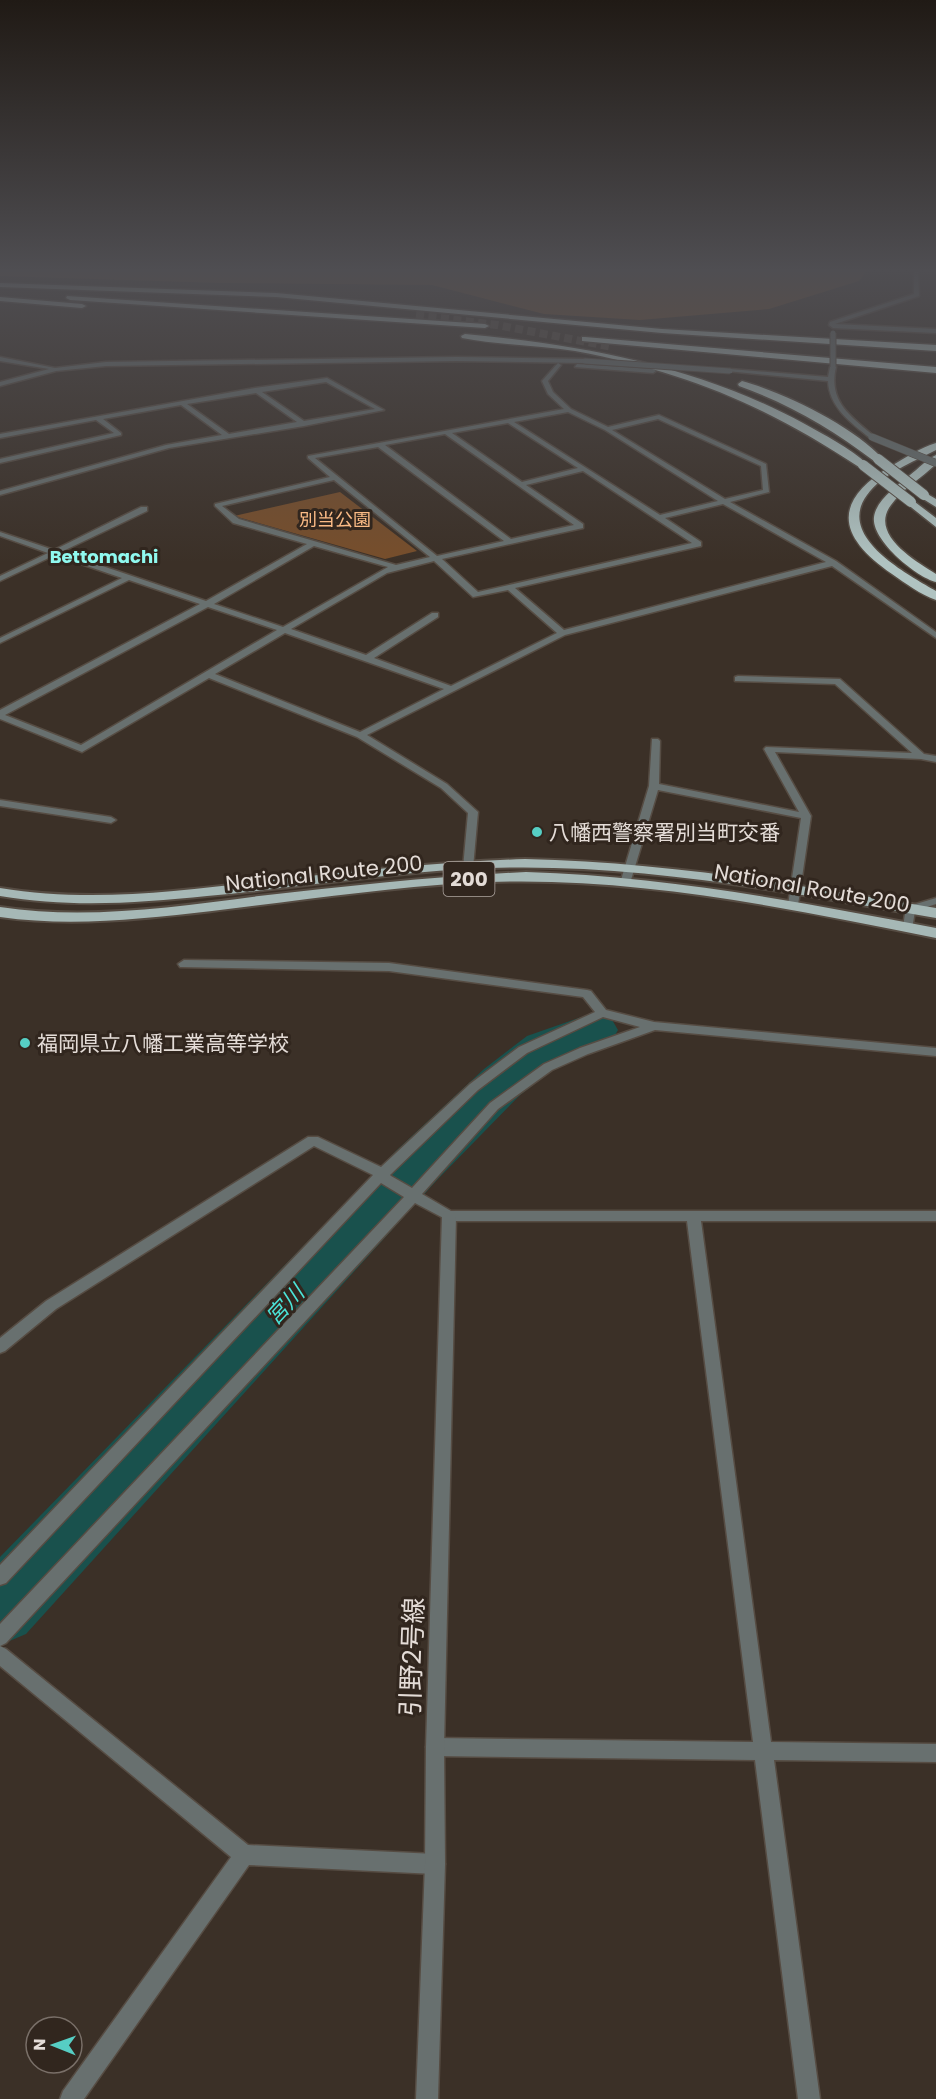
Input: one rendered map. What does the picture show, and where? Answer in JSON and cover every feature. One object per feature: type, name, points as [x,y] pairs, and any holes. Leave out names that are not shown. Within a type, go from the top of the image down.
[{"type":"highway","points":[[653,367],[696,378],[754,400],[820,435],[863,465],[936,524]]},
{"type":"highway","points":[[683,367],[740,383],[792,402],[832,424],[936,504]]},
{"type":"highway","points":[[901,367],[936,370]]},
{"type":"highway","points":[[936,446],[900,465],[869,487],[860,496],[853,516],[860,538],[869,549],[881,560],[936,596]]},
{"type":"highway","points":[[936,458],[882,508],[879,519],[888,542],[915,566],[936,579]]},
{"type":"highway","name":"National Route 200","points":[[0,912],[74,918],[136,915],[467,872]]},
{"type":"highway","name":"National Route 200","points":[[0,892],[21,896],[81,900],[151,898],[467,872],[516,877],[690,872],[936,913]]},
{"type":"highway","name":"National Route 200","points":[[627,873],[683,886],[936,933]]},
{"type":"street","points":[[45,367],[56,369]]},
{"type":"street","points":[[0,378],[76,367]]},
{"type":"street","points":[[556,367],[546,381],[550,393],[569,410],[606,429],[725,502],[833,563],[936,636]]},
{"type":"street","points":[[598,367],[653,371]]},
{"type":"street","points":[[671,367],[828,379]]},
{"type":"street","points":[[833,367],[828,379],[836,404],[872,437],[936,464]]},
{"type":"street","points":[[0,384],[40,372]]},
{"type":"street","points":[[0,436],[255,390],[327,380],[381,410],[168,446],[0,493]]},
{"type":"street","points":[[255,390],[304,424]]},
{"type":"street","points":[[182,403],[228,436]]},
{"type":"street","points":[[510,422],[698,544],[476,595],[437,559],[310,457],[569,410]]},
{"type":"street","points":[[606,429],[659,417],[764,465],[767,491],[659,517]]},
{"type":"street","points":[[0,461],[119,434],[97,418]]},
{"type":"street","points":[[0,715],[82,749],[384,571],[580,526],[446,432]]},
{"type":"street","points":[[379,444],[509,541]]},
{"type":"street","points":[[522,484],[584,469]]},
{"type":"street","points":[[334,478],[217,505],[236,521],[396,567]]},
{"type":"street","points":[[0,579],[144,508]]},
{"type":"street","points":[[0,535],[367,658],[452,689]]},
{"type":"street","points":[[0,715],[207,604],[314,543]]},
{"type":"street","points":[[360,735],[562,633],[833,563]]},
{"type":"street","points":[[0,642],[127,578]]},
{"type":"street","points":[[509,587],[562,633]]},
{"type":"street","points":[[367,658],[435,615]]},
{"type":"street","points":[[210,675],[360,735],[444,786],[473,812],[467,872]]},
{"type":"street","points":[[738,679],[837,681],[921,756]]},
{"type":"street","points":[[627,873],[654,786],[655,741]]},
{"type":"street","points":[[793,905],[806,816],[769,749],[921,756],[936,759]]},
{"type":"street","points":[[654,786],[806,816]]},
{"type":"street","points":[[0,803],[111,820]]},
{"type":"street","points":[[908,927],[910,909],[936,902]]},
{"type":"street","points":[[184,964],[389,967],[587,994],[602,1013],[654,1026],[936,1052]]},
{"type":"street","points":[[0,1577],[384,1177],[474,1087],[523,1050],[602,1013]]},
{"type":"street","points":[[0,1637],[494,1106],[548,1067],[584,1051],[654,1026]]},
{"type":"street","points":[[0,1347],[51,1305],[313,1140],[384,1177],[449,1216],[936,1216]]},
{"type":"street","points":[[693,1215],[809,2099]]},
{"type":"street","name":"引野2号線","points":[[427,2099],[435,1864],[435,1747],[449,1216]]},
{"type":"street","points":[[0,1655],[244,1855],[435,1864]]},
{"type":"street","points":[[435,1747],[936,1753]]},
{"type":"street","points":[[71,2099],[244,1855]]},
{"type":"green space","name":"別当公園","points":[[340,492],[417,551],[385,559],[234,516]]},
{"type":"waterway","name":"宮川","points":[[0,1609],[417,1165],[502,1082],[545,1049],[593,1030]]},
{"type":"place","name":"八幡西警察署別当町交番","points":[[537,832]]},
{"type":"place","name":"福岡県立八幡工業高等学校","points":[[25,1043]]},
{"type":"district","name":"Bettomachi","points":[[104,556]]}]
